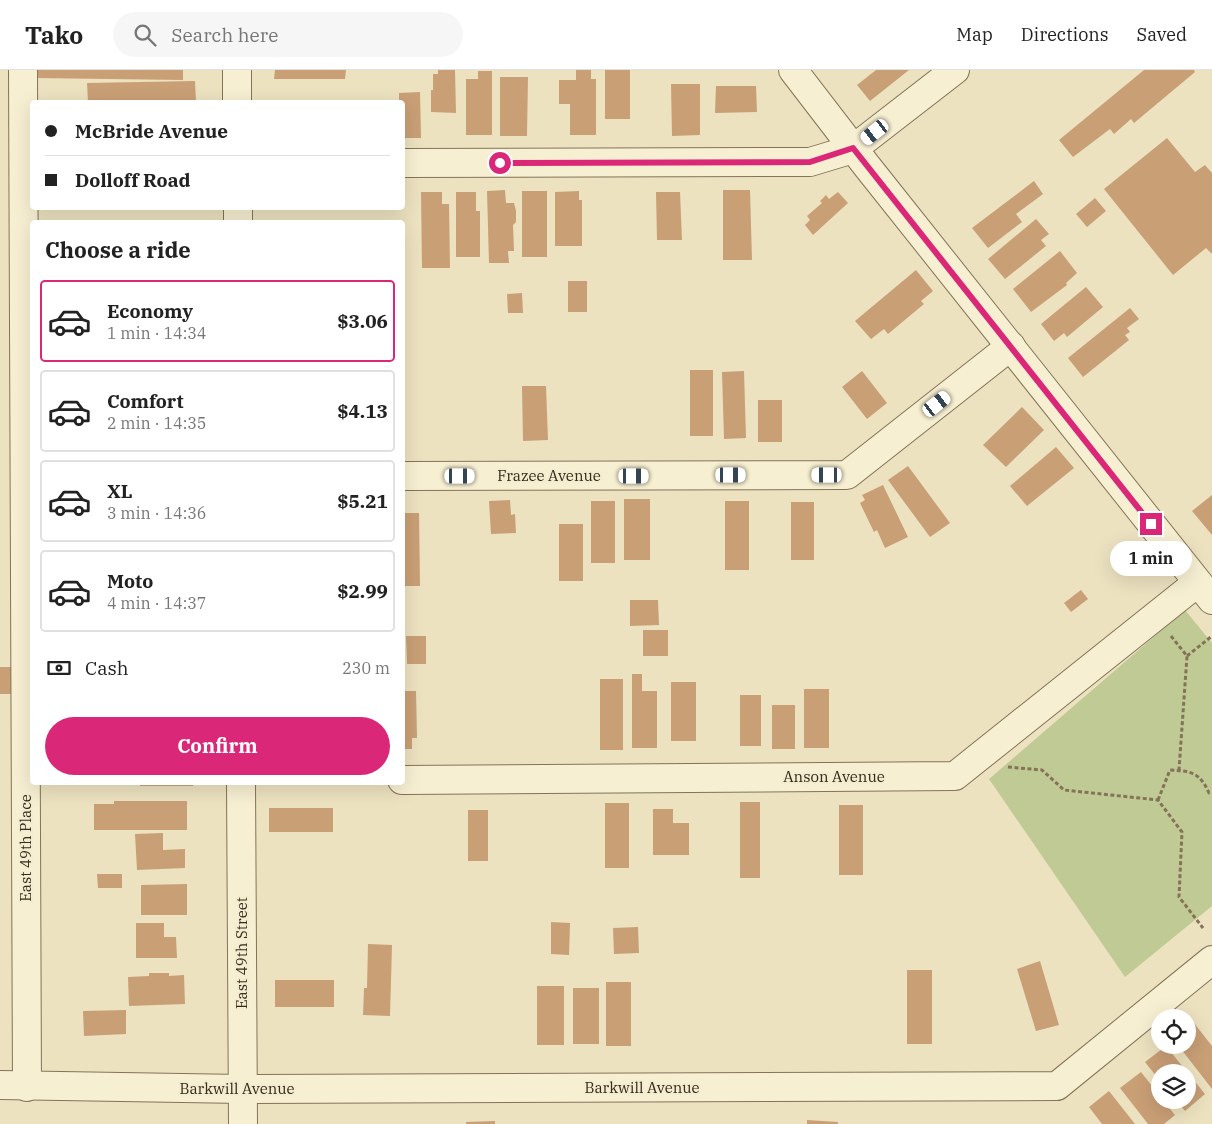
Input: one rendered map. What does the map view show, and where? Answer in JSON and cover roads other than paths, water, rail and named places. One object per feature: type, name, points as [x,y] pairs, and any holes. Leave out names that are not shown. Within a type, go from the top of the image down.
[{"type":"street","name":"East 49th Place","points":[[23,70],[18,349],[27,1087]]},
{"type":"street","points":[[237,70],[237,100]]},
{"type":"street","points":[[405,163],[810,162],[853,148],[955,70]]},
{"type":"street","points":[[800,73],[853,148],[1205,591]]},
{"type":"street","name":"Frazee Avenue","points":[[405,476],[847,475],[1011,346]]},
{"type":"street","name":"Anson Avenue","points":[[405,780],[955,776],[1205,591]]},
{"type":"street","name":"East 49th Street","points":[[241,785],[243,1124]]},
{"type":"street","name":"Barkwill Avenue","points":[[0,1085],[27,1087],[243,1089],[1057,1086],[1212,960]]}]
